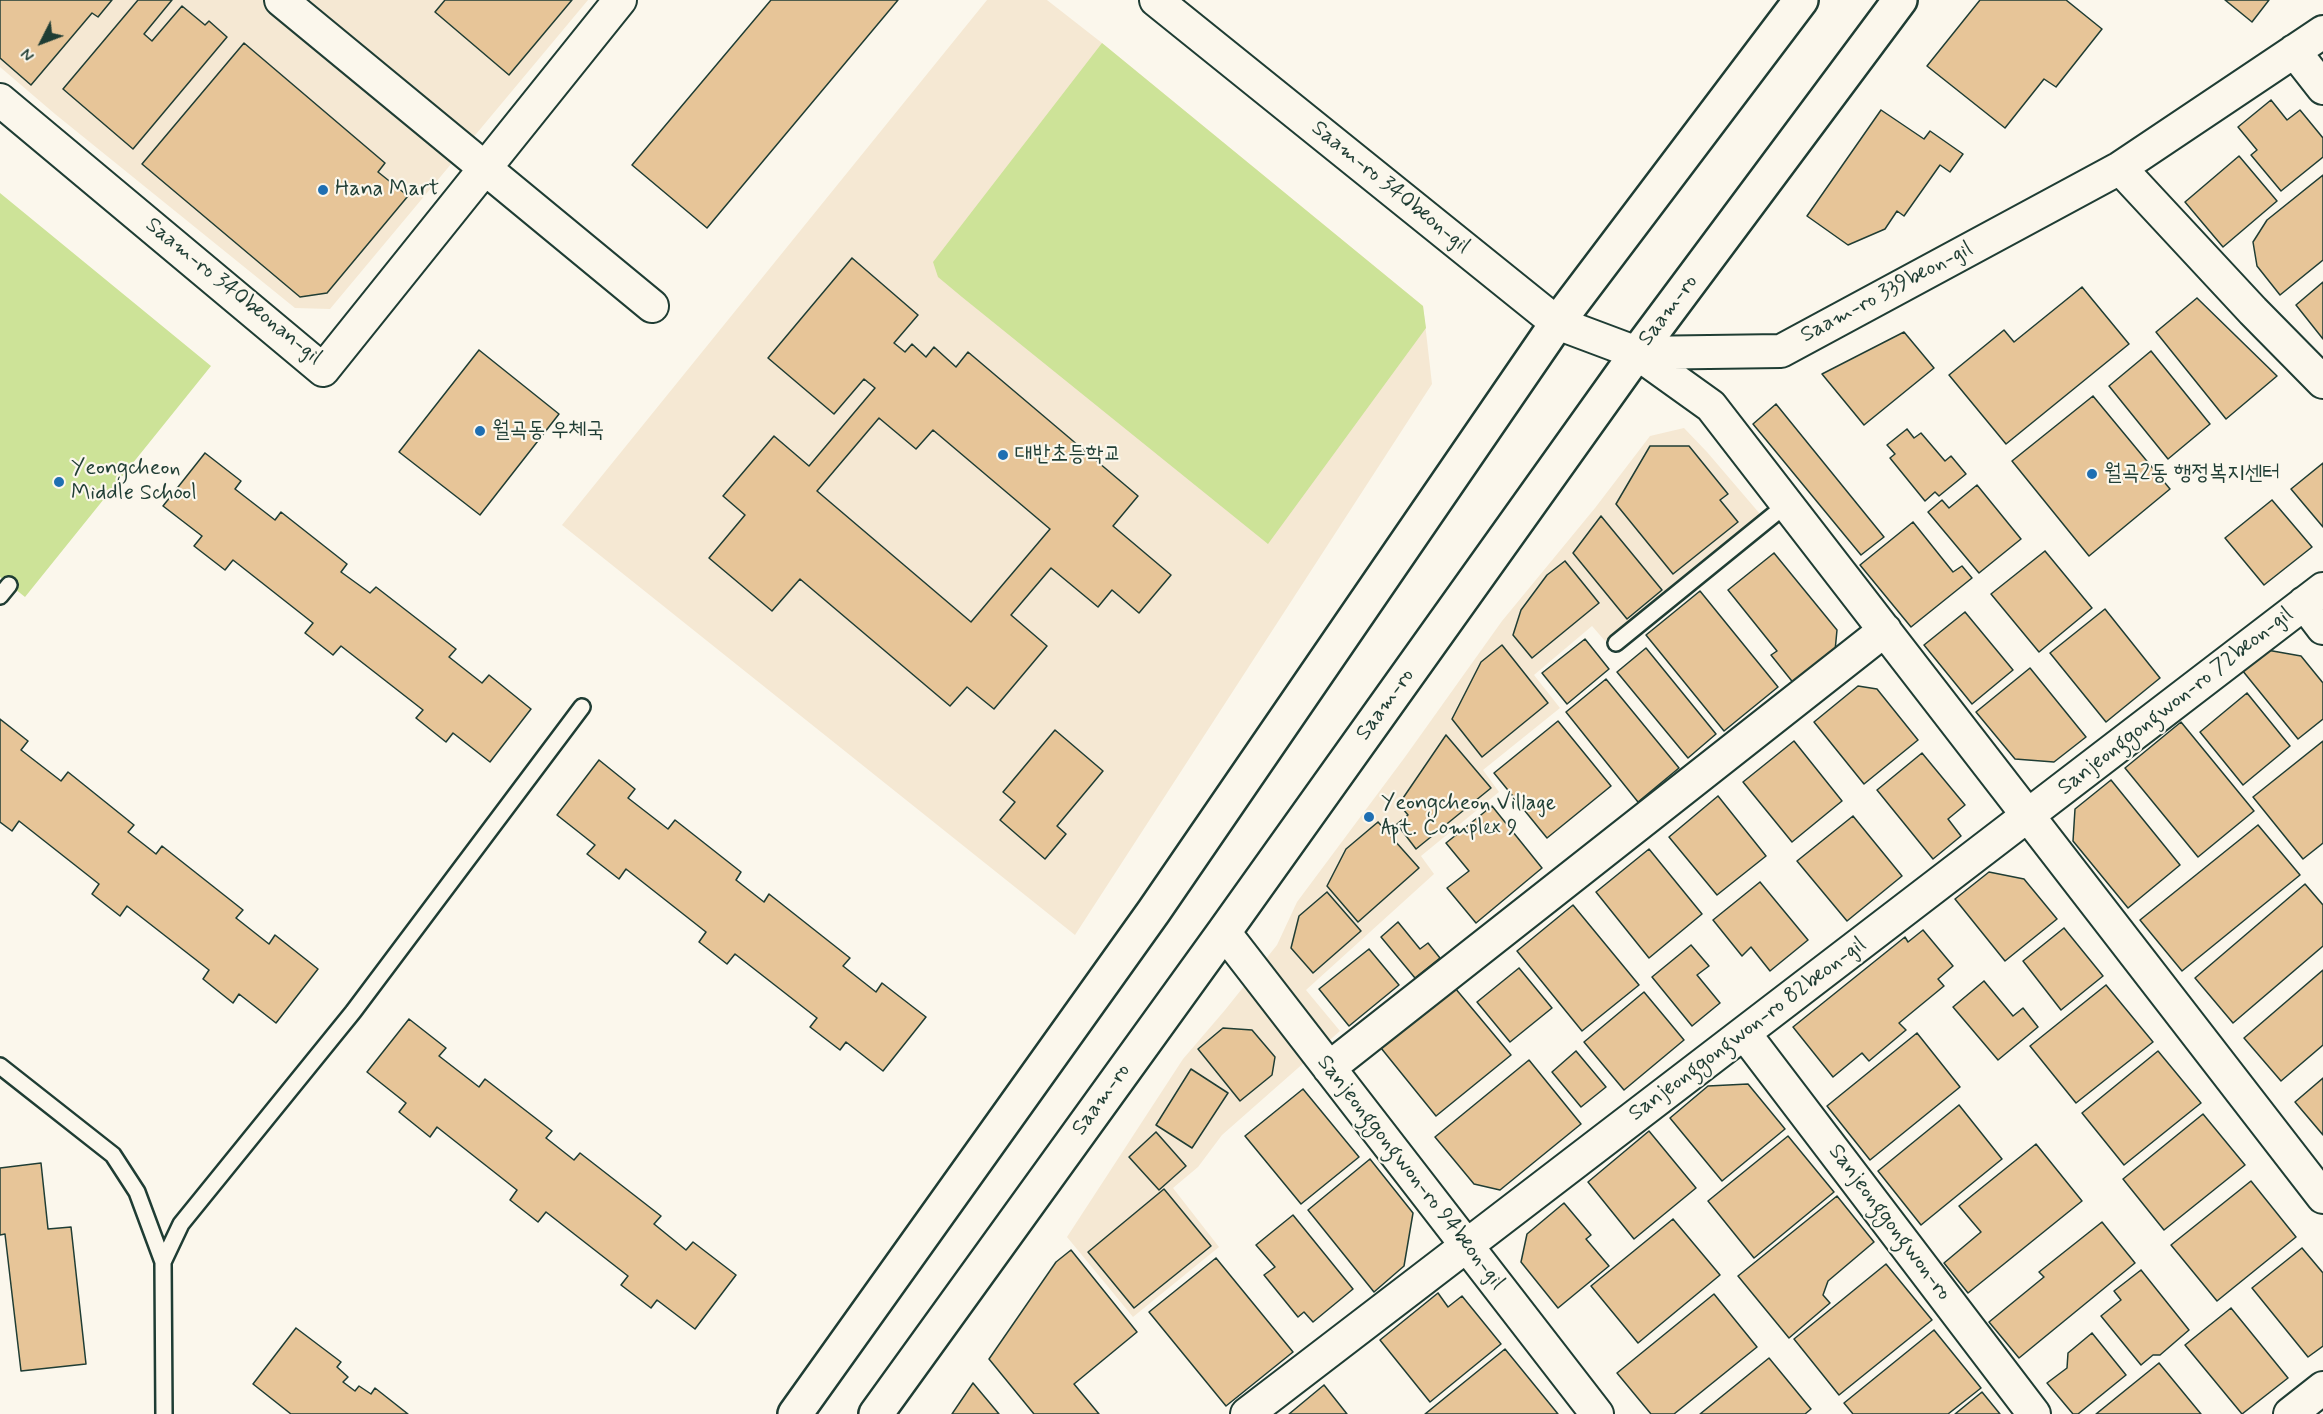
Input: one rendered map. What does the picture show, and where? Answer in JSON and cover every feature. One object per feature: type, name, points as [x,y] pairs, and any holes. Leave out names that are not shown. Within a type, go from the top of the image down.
[{"type":"main road","points":[[795,1414],[1154,911],[1557,323],[1801,0]]},
{"type":"main road","name":"Saam-ro","points":[[876,1414],[1637,354],[1900,0]]},
{"type":"street","points":[[281,0],[652,306]]},
{"type":"street","name":"Saam-ro 340beonan-gil","points":[[0,100],[323,370],[620,0]]},
{"type":"street","name":"Saam-ro 340beon-gil","points":[[1156,0],[1557,323],[1637,354]]},
{"type":"street","name":"Saam-ro 339beon-gil","points":[[1637,354],[1781,351],[2120,168],[2323,32]]},
{"type":"street","points":[[2294,51],[2323,88]]},
{"type":"street","points":[[2120,168],[2253,311],[2323,382]]},
{"type":"street","points":[[1637,354],[1711,406],[2323,1197]]},
{"type":"street","points":[[2314,596],[2323,628]]},
{"type":"street","name":"Sanjeonggongwon-ro 72beon-gil","points":[[2029,815],[2314,596]]},
{"type":"street","points":[[1329,1068],[1885,630]]},
{"type":"street","name":"Sanjeonggongwon-ro 82beon-gil","points":[[1247,1414],[2029,815]]},
{"type":"street","name":"Sanjeonggongwon-ro 94beon-gil","points":[[1224,932],[1597,1414]]},
{"type":"street","name":"Sanjeonggongwon-ro","points":[[1744,1033],[2034,1414]]},
{"type":"street","points":[[2290,1414],[2323,1388]]},
{"type":"lane","points":[[1616,643],[1787,504]]},
{"type":"lane","points":[[163,1262],[181,1224],[353,1012],[582,707]]},
{"type":"lane","points":[[0,1066],[113,1155],[137,1192],[163,1262],[164,1414]]},
{"type":"shaded area","points":[[0,0],[588,0],[330,309],[295,308],[0,67]]},
{"type":"shaded area","name":"대반초등학교","points":[[987,0],[1047,0],[1423,306],[1432,384],[1075,935],[562,525]]},
{"type":"shaded area","points":[[1684,428],[1760,514],[1605,641],[1592,626],[1534,675],[1560,708],[1483,770],[1499,792],[1421,856],[1434,874],[1306,990],[1340,1031],[1222,1135],[1198,1167],[1173,1188],[1219,1247],[1133,1317],[1067,1237],[1183,1059],[1277,945],[1297,902],[1502,621],[1595,508],[1650,436]]},
{"type":"green space","points":[[1102,43],[1423,306],[1426,328],[1268,544],[938,277],[933,262]]},
{"type":"green space","name":"Yeongcheon Middle School","points":[[0,193],[211,366],[25,597],[0,577]]},
{"type":"building","points":[[0,0],[112,0],[98,17],[92,13],[31,85],[0,58]]},
{"type":"building","points":[[138,0],[172,0],[144,34],[152,41],[182,6],[205,25],[209,21],[227,37],[133,149],[63,89]]},
{"type":"building","points":[[445,0],[572,0],[509,75],[435,12]]},
{"type":"building","points":[[771,0],[898,0],[707,228],[632,165]]},
{"type":"building","points":[[1980,0],[2066,0],[2102,29],[2056,87],[2044,79],[2005,128],[1927,66]]},
{"type":"building","points":[[2225,0],[2269,0],[2252,22]]},
{"type":"building","points":[[244,43],[385,163],[378,172],[408,196],[327,293],[300,297],[142,164]]},
{"type":"building","points":[[2271,100],[2287,120],[2300,110],[2323,138],[2323,157],[2281,191],[2251,155],[2257,150],[2238,127]]},
{"type":"building","points":[[1881,110],[1924,139],[1930,131],[1963,154],[1950,172],[1940,165],[1904,216],[1897,211],[1885,229],[1848,245],[1807,216]]},
{"type":"building","points":[[2239,156],[2277,201],[2223,247],[2185,202]]},
{"type":"building","points":[[2323,175],[2323,260],[2280,295],[2257,266],[2253,242],[2267,220]]},
{"type":"building","points":[[852,258],[918,315],[894,343],[905,352],[912,344],[926,357],[934,347],[956,367],[968,352],[1138,496],[1113,526],[1171,575],[1139,613],[1112,590],[1098,607],[1051,568],[1011,615],[1047,646],[994,709],[967,687],[950,706],[800,579],[772,611],[709,558],[745,515],[723,496],[774,436],[809,466],[875,388],[864,379],[834,414],[768,358]],"holes":[[[879,418],[916,449],[933,430],[1050,529],[971,622],[817,491]]]},
{"type":"building","points":[[2323,282],[2323,339],[2296,305]]},
{"type":"building","points":[[2082,287],[2129,344],[2006,444],[1949,375],[2004,330],[2014,342]]},
{"type":"building","points":[[2197,298],[2277,376],[2226,419],[2156,332]]},
{"type":"building","points":[[1904,332],[1934,368],[1864,425],[1822,374]]},
{"type":"building","name":"월곡동 우체국","points":[[479,350],[559,414],[480,515],[399,452]]},
{"type":"building","points":[[2151,351],[2210,424],[2168,459],[2109,386]]},
{"type":"building","points":[[2093,396],[2170,489],[2089,556],[2012,461]]},
{"type":"building","points":[[1776,404],[1884,537],[1861,555],[1753,424]]},
{"type":"building","points":[[1907,429],[1914,438],[1921,433],[1945,461],[1951,456],[1966,474],[1939,496],[1935,492],[1925,501],[1890,458],[1895,454],[1887,445]]},
{"type":"building","points":[[1650,446],[1689,446],[1728,494],[1720,500],[1738,522],[1673,574],[1616,504]]},
{"type":"building","points":[[205,453],[241,481],[235,489],[275,520],[281,512],[347,564],[341,572],[370,593],[376,587],[456,649],[449,657],[482,683],[489,675],[531,709],[490,762],[453,733],[446,742],[416,718],[423,710],[341,646],[333,655],[305,633],[313,623],[233,560],[225,570],[194,546],[202,536],[163,506]]},
{"type":"building","points":[[2323,463],[2323,527],[2291,489]]},
{"type":"building","points":[[1977,485],[2021,539],[1979,573],[1928,512],[1942,500],[1949,508]]},
{"type":"building","points":[[2272,500],[2312,547],[2264,585],[2225,538]]},
{"type":"building","points":[[1601,516],[1662,590],[1627,619],[1573,553]]},
{"type":"building","points":[[1913,522],[1953,572],[1962,566],[1972,578],[1911,627],[1860,565]]},
{"type":"building","points":[[2045,551],[2092,608],[2039,652],[1991,594]]},
{"type":"building","points":[[1774,553],[1837,630],[1835,651],[1795,685],[1771,655],[1777,651],[1728,590]]},
{"type":"building","points":[[1565,561],[1599,603],[1532,658],[1513,635],[1521,610],[1547,575]]},
{"type":"building","points":[[1700,591],[1778,687],[1724,731],[1646,635]]},
{"type":"building","points":[[2105,609],[2160,678],[2106,722],[2050,653]]},
{"type":"building","points":[[1965,612],[2013,670],[1972,704],[1924,645]]},
{"type":"building","points":[[1585,639],[1609,669],[1567,704],[1542,673]]},
{"type":"building","points":[[1502,645],[1548,703],[1482,757],[1452,719],[1481,662]]},
{"type":"building","points":[[1646,648],[1716,734],[1688,758],[1617,672]]},
{"type":"building","points":[[2267,650],[2301,656],[2323,683],[2323,719],[2298,739],[2242,670]]},
{"type":"building","points":[[2030,668],[2086,737],[2054,762],[2015,759],[1976,712]]},
{"type":"building","points":[[1606,679],[1679,768],[1638,802],[1566,712]]},
{"type":"building","points":[[1858,686],[1877,689],[1918,740],[1864,784],[1814,722]]},
{"type":"building","points":[[2247,693],[2290,746],[2243,785],[2200,732]]},
{"type":"building","points":[[0,719],[28,741],[21,750],[61,781],[68,772],[134,825],[128,832],[156,854],[162,846],[243,910],[236,918],[269,944],[275,935],[318,969],[276,1023],[239,994],[233,1003],[203,979],[209,970],[127,906],[120,916],[92,894],[99,884],[19,821],[12,831],[0,822]]},
{"type":"building","points":[[1558,721],[1611,786],[1547,838],[1494,773]]},
{"type":"building","points":[[2181,722],[2254,811],[2198,857],[2125,768]]},
{"type":"building","points":[[1055,730],[1103,771],[1057,826],[1066,834],[1045,859],[1000,820],[1015,802],[1003,792]]},
{"type":"building","points":[[1446,735],[1491,788],[1416,849],[1397,824],[1408,815],[1399,804]]},
{"type":"building","points":[[1794,741],[1842,801],[1792,842],[1743,782]]},
{"type":"building","points":[[2323,741],[2323,843],[2303,859],[2253,797]]},
{"type":"building","points":[[1922,753],[1965,805],[1948,819],[1961,836],[1933,859],[1877,790]]},
{"type":"building","points":[[599,760],[635,789],[628,798],[668,829],[675,820],[741,872],[736,880],[764,902],[769,894],[850,958],[843,966],[876,992],[882,983],[926,1017],[883,1071],[846,1042],[840,1050],[810,1027],[817,1018],[735,954],[727,964],[699,942],[706,932],[626,869],[619,879],[587,854],[595,845],[557,815]]},
{"type":"building","points":[[2111,780],[2180,865],[2128,908],[2073,841],[2075,809]]},
{"type":"building","points":[[1718,796],[1766,856],[1717,895],[1669,837]]},
{"type":"building","points":[[1492,806],[1542,868],[1476,923],[1447,888],[1469,871],[1446,843]]},
{"type":"building","points":[[1853,816],[1902,876],[1847,921],[1797,861]]},
{"type":"building","points":[[1378,822],[1419,868],[1358,922],[1327,886],[1346,849]]},
{"type":"building","points":[[2258,825],[2300,875],[2182,971],[2140,920]]},
{"type":"building","points":[[1649,849],[1702,914],[1649,958],[1596,892]]},
{"type":"building","points":[[1989,872],[2024,879],[2057,919],[2005,961],[1955,899]]},
{"type":"building","points":[[1760,882],[1808,940],[1770,971],[1751,947],[1742,956],[1713,920]]},
{"type":"building","points":[[2305,884],[2323,905],[2323,946],[2233,1023],[2195,978]]},
{"type":"building","points":[[1327,892],[1361,931],[1313,973],[1291,948],[1299,916]]},
{"type":"building","points":[[1573,905],[1639,985],[1582,1031],[1517,951]]},
{"type":"building","points":[[1398,922],[1420,949],[1428,943],[1440,958],[1415,978],[1381,937]]},
{"type":"building","points":[[2064,928],[2103,976],[2061,1010],[2023,961]]},
{"type":"building","points":[[1923,930],[1953,966],[1938,979],[1944,986],[1899,1023],[1906,1030],[1869,1061],[1862,1053],[1833,1077],[1793,1027],[1905,937],[1908,942]]},
{"type":"building","points":[[1691,945],[1709,966],[1697,975],[1720,1003],[1692,1026],[1652,977]]},
{"type":"building","points":[[1369,949],[1399,985],[1349,1026],[1319,989]]},
{"type":"building","points":[[1519,968],[1552,1008],[1510,1042],[1477,1002]]},
{"type":"building","points":[[2323,970],[2323,1045],[2281,1081],[2244,1038]]},
{"type":"building","points":[[1984,981],[2013,1016],[2023,1008],[2038,1027],[1998,1060],[1953,1007]]},
{"type":"building","points":[[2106,985],[2153,1042],[2076,1103],[2030,1046]]},
{"type":"building","points":[[1455,988],[1511,1055],[1436,1116],[1381,1048]]},
{"type":"building","points":[[1644,992],[1684,1040],[1624,1090],[1584,1042]]},
{"type":"building","points":[[409,1019],[446,1048],[439,1056],[479,1087],[485,1079],[552,1131],[546,1138],[574,1160],[580,1153],[661,1216],[654,1224],[686,1250],[693,1242],[736,1275],[695,1329],[657,1300],[651,1308],[621,1285],[628,1276],[546,1212],[538,1222],[510,1200],[517,1190],[437,1127],[430,1137],[399,1112],[406,1103],[367,1072]]},
{"type":"building","points":[[1223,1028],[1252,1030],[1275,1057],[1272,1075],[1240,1101],[1198,1049]]},
{"type":"building","points":[[1917,1033],[1960,1087],[1870,1160],[1827,1106]]},
{"type":"building","points":[[1576,1051],[1606,1087],[1581,1107],[1552,1072]]},
{"type":"building","points":[[2158,1051],[2201,1103],[2124,1165],[2082,1113]]},
{"type":"building","points":[[1529,1060],[1581,1124],[1500,1190],[1474,1184],[1435,1137]]},
{"type":"building","points":[[1191,1069],[1228,1093],[1192,1148],[1156,1125]]},
{"type":"building","points":[[2323,1078],[2323,1135],[2295,1102]]},
{"type":"building","points":[[1748,1084],[1785,1129],[1722,1181],[1670,1118],[1708,1086]]},
{"type":"building","points":[[1303,1089],[1359,1157],[1301,1204],[1245,1136]]},
{"type":"building","points":[[1959,1105],[2002,1159],[1921,1225],[1878,1171]]},
{"type":"building","points":[[2203,1114],[2245,1165],[2164,1230],[2123,1179]]},
{"type":"building","points":[[1649,1131],[1696,1188],[1634,1239],[1588,1182]]},
{"type":"building","points":[[1156,1132],[1186,1166],[1159,1190],[1129,1157]]},
{"type":"building","points":[[1788,1136],[1834,1192],[1754,1258],[1708,1201]]},
{"type":"building","points":[[2036,1144],[2082,1201],[1968,1293],[1944,1263],[1981,1232],[1959,1206]]},
{"type":"building","points":[[1370,1159],[1413,1213],[1404,1266],[1374,1292],[1308,1210]]},
{"type":"building","points":[[41,1163],[48,1229],[71,1227],[86,1364],[21,1371],[5,1234],[0,1235],[0,1168]]},
{"type":"building","points":[[2251,1181],[2296,1237],[2217,1301],[2171,1245]]},
{"type":"building","points":[[1164,1189],[1211,1246],[1134,1308],[1088,1252]]},
{"type":"building","points":[[1837,1196],[1874,1242],[1828,1281],[1823,1295],[1830,1303],[1789,1338],[1738,1276]]},
{"type":"building","points":[[1564,1203],[1591,1235],[1586,1239],[1609,1266],[1558,1308],[1521,1262],[1527,1234]]},
{"type":"building","points":[[1293,1215],[1353,1289],[1313,1322],[1304,1312],[1298,1317],[1264,1275],[1275,1267],[1256,1245]]},
{"type":"building","points":[[1673,1219],[1720,1275],[1638,1343],[1591,1286]]},
{"type":"building","points":[[2102,1222],[2135,1263],[2019,1358],[1989,1322],[2044,1277],[2039,1272]]},
{"type":"building","points":[[2302,1248],[2323,1273],[2323,1346],[2308,1357],[2252,1288]]},
{"type":"building","points":[[1071,1250],[1137,1332],[1074,1384],[1099,1414],[1034,1414],[989,1359],[1056,1262]]},
{"type":"building","points":[[1216,1258],[1293,1352],[1226,1406],[1149,1312]]},
{"type":"building","points":[[1886,1264],[1932,1320],[1839,1395],[1794,1339]]},
{"type":"building","points":[[2141,1270],[2189,1330],[2160,1355],[2153,1355],[2141,1365],[2101,1316],[2121,1300],[2114,1291]]},
{"type":"building","points":[[1438,1293],[1448,1307],[1462,1296],[1501,1344],[1430,1402],[1380,1340]]},
{"type":"building","points":[[1714,1294],[1757,1347],[1674,1414],[1651,1414],[1617,1373]]},
{"type":"building","points":[[2231,1308],[2288,1378],[2242,1414],[2185,1345]]},
{"type":"building","points":[[296,1328],[341,1362],[337,1367],[348,1377],[343,1382],[355,1391],[359,1386],[371,1394],[375,1388],[408,1414],[291,1414],[253,1384]]},
{"type":"building","points":[[1934,1330],[1981,1388],[1948,1414],[1853,1414],[1844,1403]]},
{"type":"building","points":[[2092,1333],[2126,1375],[2078,1414],[2073,1414],[2047,1383],[2067,1368],[2068,1353]]},
{"type":"building","points":[[1505,1349],[1558,1414],[1425,1414]]},
{"type":"building","points":[[1769,1358],[1811,1409],[1805,1414],[1700,1414]]},
{"type":"building","points":[[2159,1363],[2201,1414],[2096,1414]]},
{"type":"building","points":[[973,1383],[999,1414],[952,1414]]},
{"type":"building","points":[[1324,1385],[1347,1414],[1289,1414]]},
{"type":"building","points":[[1982,1392],[2000,1414],[1955,1414]]},
{"type":"place","name":"Hana Mart","points":[[323,190]]},
{"type":"place","name":"월곡동 우체국","points":[[480,431]]},
{"type":"place","name":"대반초등학교","points":[[1003,455]]},
{"type":"place","name":"월곡2동 행정복지센터","points":[[2092,474]]},
{"type":"place","name":"Yeongcheon Middle School","points":[[59,482]]},
{"type":"place","name":"Yeongcheon Village Apt. Complex 9","points":[[1369,817]]}]
